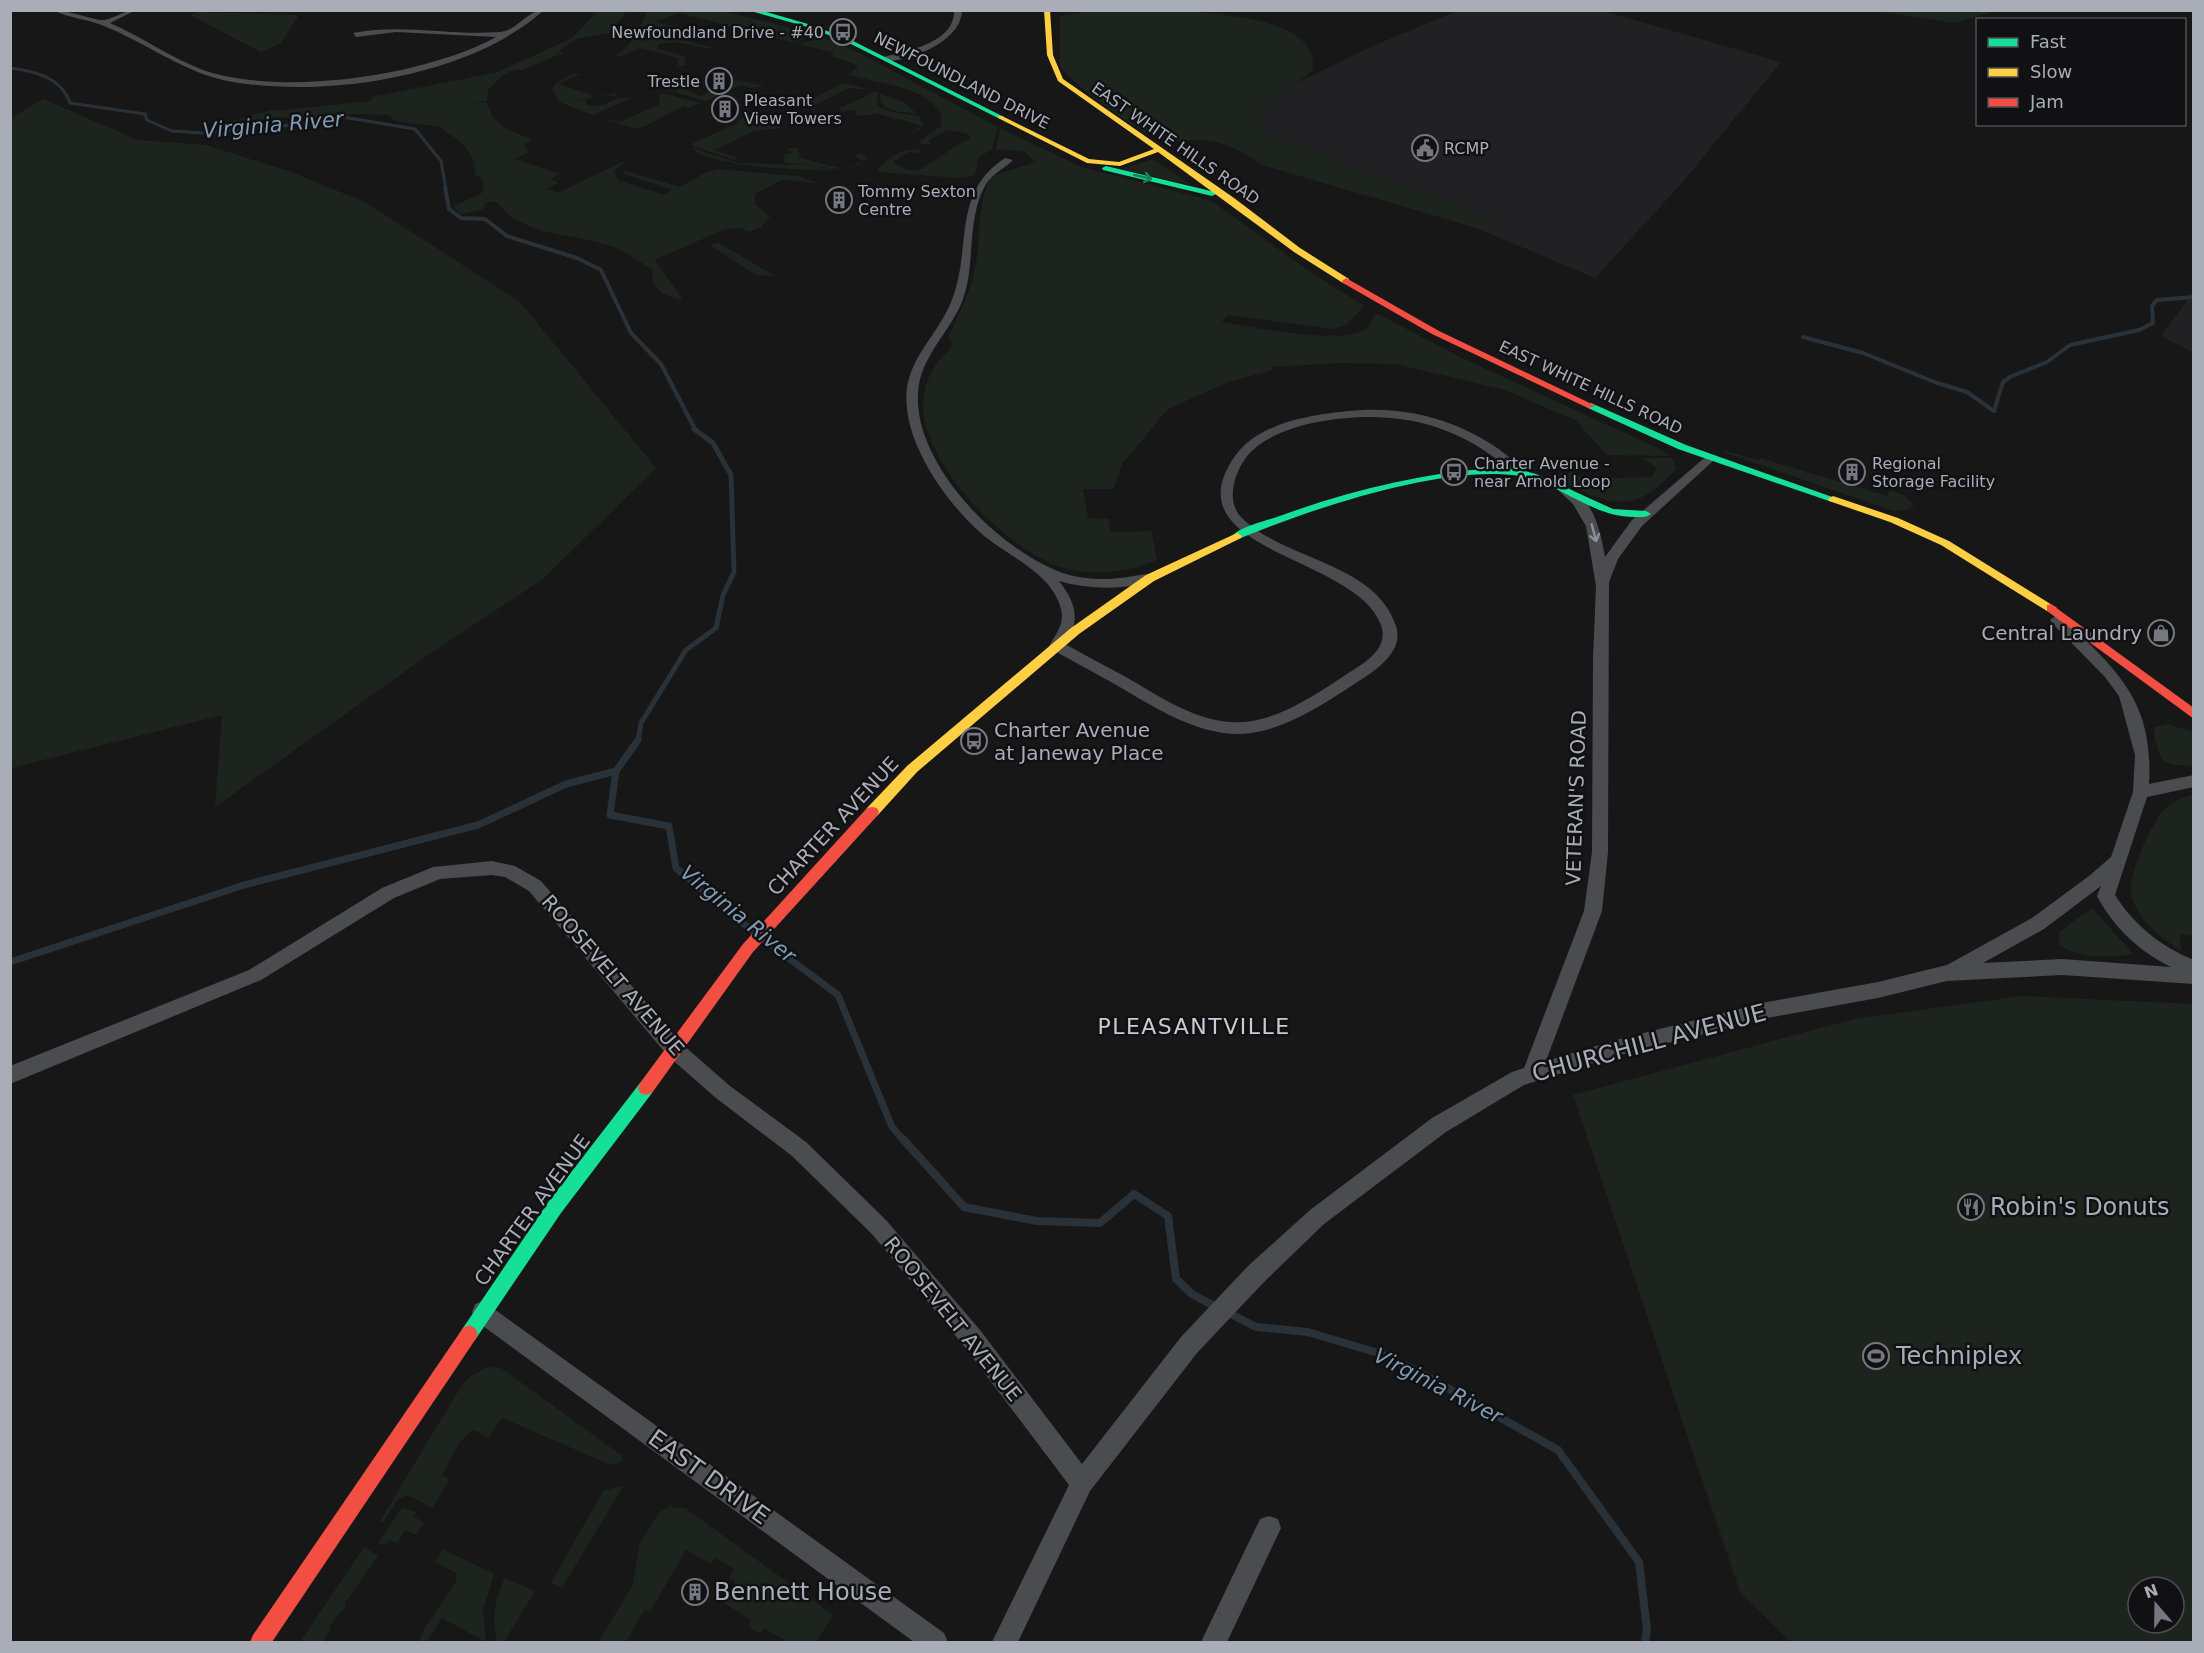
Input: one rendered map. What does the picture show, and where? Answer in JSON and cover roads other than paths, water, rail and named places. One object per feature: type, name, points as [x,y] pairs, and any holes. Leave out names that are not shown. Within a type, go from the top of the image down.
[{"type":"street","points":[[56,10],[103,23],[200,71],[231,79],[279,83],[340,80],[416,69],[463,55],[505,35],[541,10]]},
{"type":"street","points":[[103,23],[133,10]]},
{"type":"street","name":"NEWFOUNDLAND DRIVE","points":[[750,10],[824,31],[887,59],[1087,161],[1120,164],[1158,150]]},
{"type":"street","points":[[887,59],[917,50],[948,35],[957,27],[960,19],[958,10]]},
{"type":"street","name":"EAST WHITE HILLS ROAD","points":[[1047,10],[1050,22],[1049,63],[1060,80],[1231,200],[1297,250],[1394,312],[1496,363],[1709,458],[1894,520],[1945,543],[2051,608],[2193,715]]},
{"type":"street","points":[[356,35],[396,30],[505,35]]},
{"type":"street","points":[[1008,160],[994,166],[980,184],[970,223],[957,303],[916,377],[912,396],[917,434],[938,476],[997,540],[1042,570],[1065,578],[1092,583],[1115,584],[1150,578]]},
{"type":"street","points":[[1087,161],[1231,200]]},
{"type":"street","points":[[1042,570],[1067,601],[1071,620],[1066,634],[1056,646],[1179,713],[1208,724],[1241,728],[1278,719],[1353,678],[1382,657],[1389,645],[1389,626],[1381,607],[1353,585],[1250,530],[1233,517],[1226,501],[1226,488],[1234,466],[1261,440],[1305,421],[1356,413],[1418,418],[1456,429],[1486,443],[1519,472]]},
{"type":"street","name":"VETERAN'S ROAD","points":[[1603,586],[1611,558],[1646,514],[1674,492],[1709,458]]},
{"type":"street","name":"CHARTER AVENUE","points":[[260,1642],[555,1207],[675,1050],[748,948],[912,769],[1056,646],[1104,608],[1150,578],[1250,530],[1367,492],[1474,472],[1519,472],[1611,512],[1646,514]]},
{"type":"street","name":"VETERAN'S ROAD","points":[[1532,1073],[1593,910],[1600,852],[1600,659],[1603,586],[1593,526],[1578,502],[1564,490]]},
{"type":"street","points":[[2000,575],[2062,625],[2110,673],[2127,695],[2144,755],[2141,792],[2106,896],[2121,921],[2144,943],[2172,960],[2193,968]]},
{"type":"street","points":[[2141,792],[2193,781]]},
{"type":"street","points":[[1947,973],[2029,931],[2090,889],[2117,858]]},
{"type":"street","name":"ROOSEVELT AVENUE","points":[[10,1075],[255,975],[388,893],[416,881],[439,872],[472,868],[509,871],[534,886],[675,1050],[723,1092],[799,1149],[879,1227],[972,1338],[1082,1483]]},
{"type":"street","name":"CHURCHILL AVENUE","points":[[1005,1642],[1082,1483],[1118,1434],[1200,1333],[1244,1286],[1317,1217],[1439,1125],[1532,1073],[1767,1010],[1878,990],[1947,973],[2062,967],[2193,976]]},
{"type":"street","name":"EAST DRIVE","points":[[483,1312],[935,1642]]},
{"type":"street","points":[[1214,1642],[1269,1528]]},
{"type":"waterway","name":"Virginia River","points":[[10,68],[28,71],[53,81],[66,94],[70,103],[145,114],[147,120],[172,131],[202,133],[292,125],[343,117],[415,129],[441,161],[446,189]]},
{"type":"waterway","name":"Virginia River","points":[[445,187],[449,209],[461,218],[485,219],[507,236],[577,258],[601,270],[631,333],[661,364],[696,430]]},
{"type":"waterway","points":[[1803,337],[1863,353],[1937,383],[1967,392],[1994,411],[2003,382],[2010,377],[2047,362],[2070,345],[2139,330],[2153,323],[2152,306],[2157,300],[2194,297]]},
{"type":"waterway","name":"Virginia River","points":[[638,741],[641,723],[686,650],[716,628],[723,595],[734,572],[731,475],[713,443],[696,430]]},
{"type":"waterway","name":"Virginia River","points":[[616,771],[638,740]]},
{"type":"waterway","points":[[10,962],[244,885],[478,825],[566,784],[616,771]]},
{"type":"waterway","name":"Virginia River","points":[[616,771],[610,815],[669,826],[676,868],[755,933]]},
{"type":"waterway","name":"Virginia River","points":[[763,939],[838,995],[892,1127],[904,1141]]},
{"type":"waterway","name":"Virginia River","points":[[903,1139],[964,1207],[1037,1221],[1100,1223],[1134,1194],[1168,1216],[1176,1279],[1192,1294],[1218,1308]]},
{"type":"waterway","name":"Virginia River","points":[[1227,1312],[1256,1327],[1308,1332],[1378,1353],[1419,1372],[1558,1450],[1639,1562],[1647,1630],[1645,1642]]},
{"type":"place","name":"Newfoundland Drive - #40","points":[[843,32]]},
{"type":"place","name":"Trestle","points":[[719,81]]},
{"type":"place","name":"Pleasant View Towers","points":[[725,109]]},
{"type":"place","name":"RCMP","points":[[1425,148]]},
{"type":"place","name":"Tommy Sexton Centre","points":[[839,200]]},
{"type":"place","name":"Charter Avenue - near Arnold Loop","points":[[1454,472]]},
{"type":"place","name":"Regional Storage Facility","points":[[1852,472]]},
{"type":"place","name":"Central Laundry","points":[[2161,633]]},
{"type":"place","name":"Charter Avenue at Janeway Place","points":[[974,741]]},
{"type":"place","name":"Robin's Donuts","points":[[1971,1207]]},
{"type":"place","name":"Techniplex","points":[[1876,1356]]},
{"type":"place","name":"Bennett House","points":[[695,1592]]},
{"type":"district","name":"PLEASANTVILLE","points":[[1194,1026]]}]
